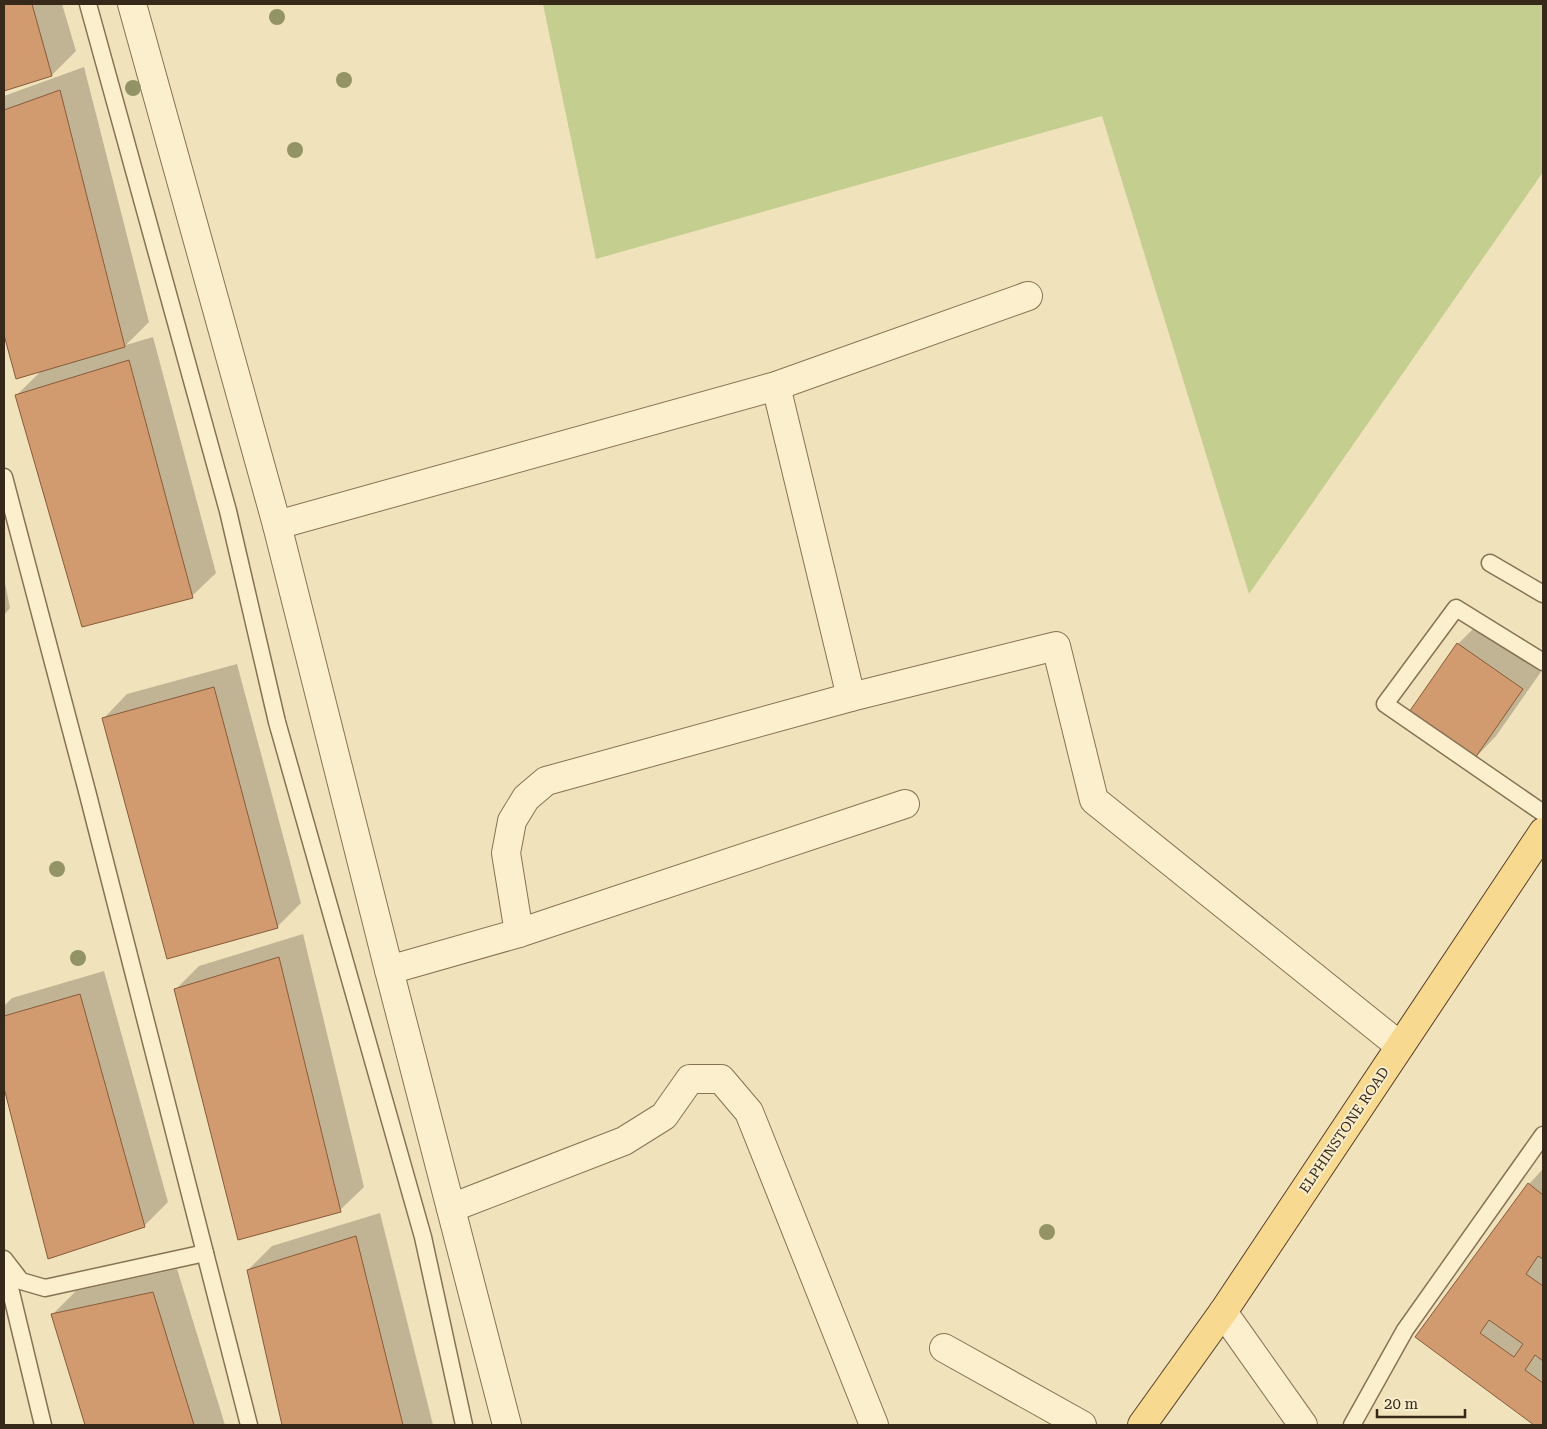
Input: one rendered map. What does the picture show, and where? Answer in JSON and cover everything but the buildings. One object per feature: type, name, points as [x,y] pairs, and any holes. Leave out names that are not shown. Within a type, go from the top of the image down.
[{"type":"main road","name":"ELPHINSTONE ROAD","points":[[1142,1425],[1223,1312],[1543,832]]},
{"type":"street","points":[[132,4],[277,525],[389,970],[507,1425]]},
{"type":"street","points":[[277,525],[776,386],[1028,296]]},
{"type":"street","points":[[776,386],[851,697]]},
{"type":"street","points":[[519,933],[506,853],[512,821],[526,798],[546,781],[851,697],[1056,646],[1094,800],[1400,1046]]},
{"type":"street","points":[[389,970],[519,933],[905,804]]},
{"type":"street","points":[[451,1208],[624,1141],[664,1116],[690,1079],[721,1080],[749,1112],[874,1425]]},
{"type":"street","points":[[1223,1312],[1303,1425]]},
{"type":"street","points":[[944,1348],[1082,1425]]},
{"type":"lane","points":[[88,4],[228,511],[277,722],[423,1237],[464,1425]]},
{"type":"lane","points":[[4,477],[90,800],[249,1425]]},
{"type":"lane","points":[[1490,563],[1543,594]]},
{"type":"lane","points":[[1543,662],[1456,608],[1385,704],[1543,813]]},
{"type":"lane","points":[[1352,1425],[1405,1330],[1543,1135]]},
{"type":"lane","points":[[4,1261],[21,1281],[46,1288],[205,1253]]},
{"type":"lane","points":[[4,1261],[42,1425]]},
{"type":"green space","points":[[543,4],[1543,4],[1543,172],[1249,594],[1102,116],[596,259]]}]
